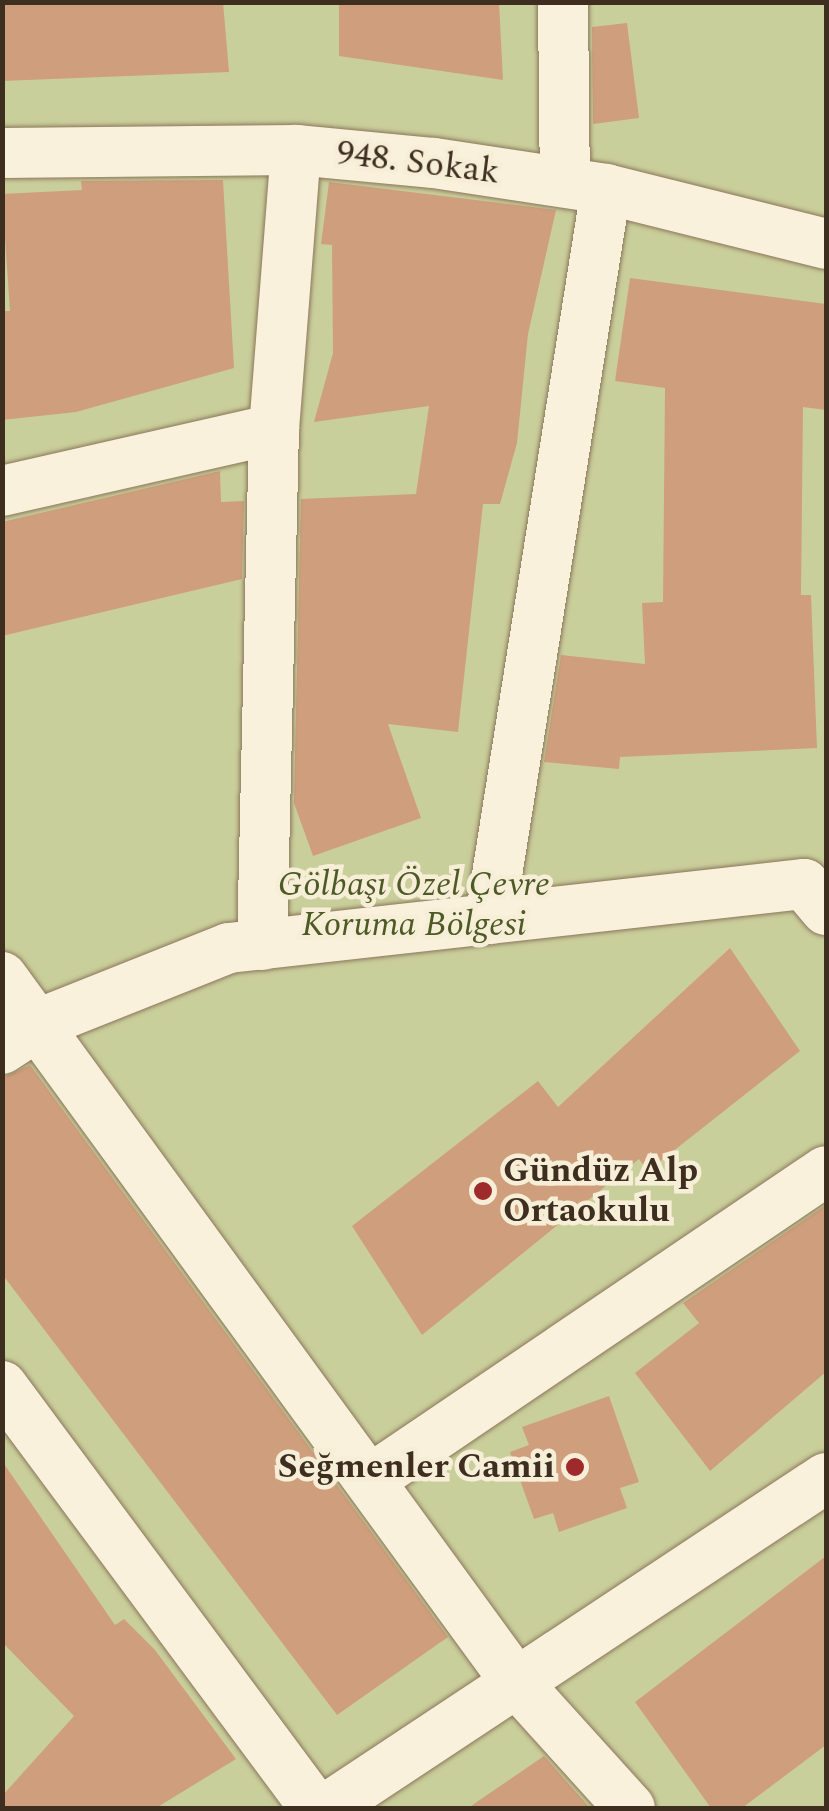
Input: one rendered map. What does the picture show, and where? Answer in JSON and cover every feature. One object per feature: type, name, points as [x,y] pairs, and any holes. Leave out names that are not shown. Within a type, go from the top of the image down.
[{"type":"street","points":[[490,919],[586,185],[563,2]]},
{"type":"street","points":[[262,945],[274,429],[296,150]]},
{"type":"street","name":"948. Sokak","points":[[2,153],[296,150],[586,185],[826,244]]},
{"type":"street","points":[[2,491],[274,429]]},
{"type":"street","points":[[23,1036],[229,948],[819,889]]},
{"type":"street","points":[[2,977],[23,1036],[371,1480],[516,1682],[630,1808]]},
{"type":"street","points":[[371,1480],[826,1170]]},
{"type":"street","points":[[2,1386],[315,1808]]},
{"type":"street","points":[[326,1808],[826,1478]]},
{"type":"green space","name":"Gölbaşı Özel Çevre Koruma Bölgesi","points":[[3,3],[826,3],[826,1808],[3,1808]]},
{"type":"building","points":[[2,2],[223,2],[229,72],[2,81]]},
{"type":"building","points":[[339,2],[499,2],[503,80],[339,56]]},
{"type":"building","points":[[627,23],[639,118],[593,124],[592,27]]},
{"type":"building","points":[[223,180],[234,368],[76,412],[2,420],[2,311],[10,311],[2,194],[82,190],[81,181]]},
{"type":"building","points":[[329,182],[556,210],[528,334],[517,443],[500,504],[483,504],[458,732],[388,724],[421,818],[313,856],[294,803],[301,499],[416,494],[429,406],[314,422],[333,353],[332,245],[321,244]]},
{"type":"building","points":[[630,278],[826,304],[826,410],[803,407],[801,595],[811,595],[817,748],[620,757],[619,769],[544,762],[561,655],[645,664],[642,603],[663,602],[665,388],[615,381]]},
{"type":"building","points":[[220,471],[221,502],[244,501],[242,579],[2,636],[2,522]]},
{"type":"building","points":[[730,948],[800,1051],[648,1171],[639,1159],[422,1335],[352,1226],[538,1081],[558,1107]]},
{"type":"building","points":[[30,1065],[448,1637],[337,1715],[2,1274],[2,1078]]},
{"type":"building","points":[[826,1205],[826,1372],[710,1471],[635,1373],[699,1323],[683,1303]]},
{"type":"building","name":"Seğmenler Camii","points":[[609,1396],[639,1482],[620,1488],[627,1508],[559,1532],[553,1513],[534,1519],[510,1452],[529,1445],[522,1427]]},
{"type":"building","points":[[2,1461],[115,1625],[124,1619],[155,1650],[236,1759],[156,1808],[2,1808],[2,1796],[74,1716],[2,1642]]},
{"type":"building","points":[[826,1556],[826,1745],[742,1808],[711,1808],[635,1702]]},
{"type":"building","points":[[544,1756],[590,1808],[468,1808]]},
{"type":"place","name":"Gündüz Alp Ortaokulu","points":[[483,1191]]},
{"type":"place","name":"Seğmenler Camii","points":[[575,1467]]}]
